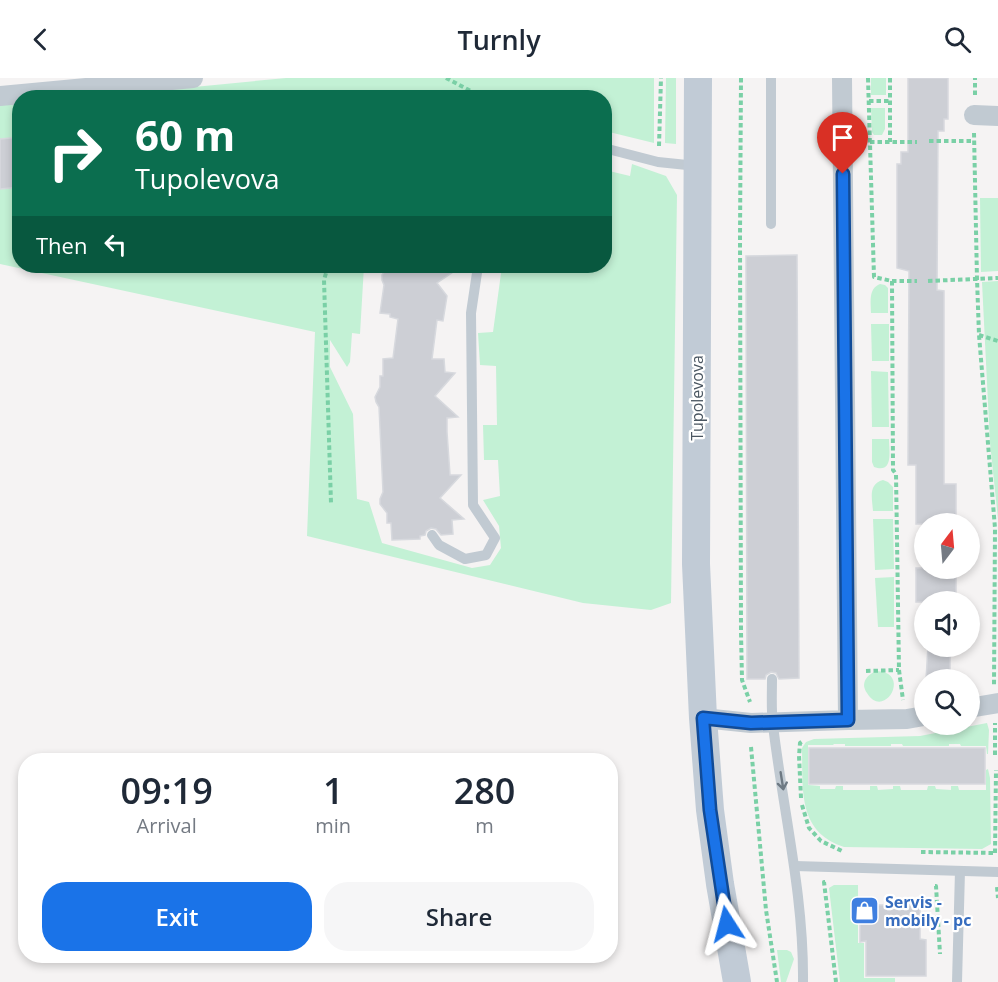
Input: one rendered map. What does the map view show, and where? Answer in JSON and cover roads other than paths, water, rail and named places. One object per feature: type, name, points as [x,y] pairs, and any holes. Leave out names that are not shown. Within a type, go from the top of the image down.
[{"type":"main road","name":"Tupolevova","points":[[698,78],[696,564],[710,810],[736,982]]},
{"type":"street","points":[[64,90],[193,78]]},
{"type":"street","points":[[842,78],[848,720]]},
{"type":"street","points":[[974,116],[998,116]]},
{"type":"street","points":[[980,706],[997,703]]},
{"type":"street","points":[[703,718],[773,723],[914,718]]},
{"type":"lane","points":[[771,78],[771,224]]},
{"type":"lane","points":[[612,150],[658,162],[698,166]]},
{"type":"lane","points":[[432,535],[439,545],[465,559],[486,555],[495,538],[473,504],[471,313],[477,273]]},
{"type":"lane","points":[[772,679],[773,723],[795,866],[804,955],[803,982]]},
{"type":"lane","points":[[795,866],[997,872]]},
{"type":"lane","points":[[957,982],[960,871]]},
{"type":"place","name":"Servis - mobily - pc","points":[[864,911]]}]
